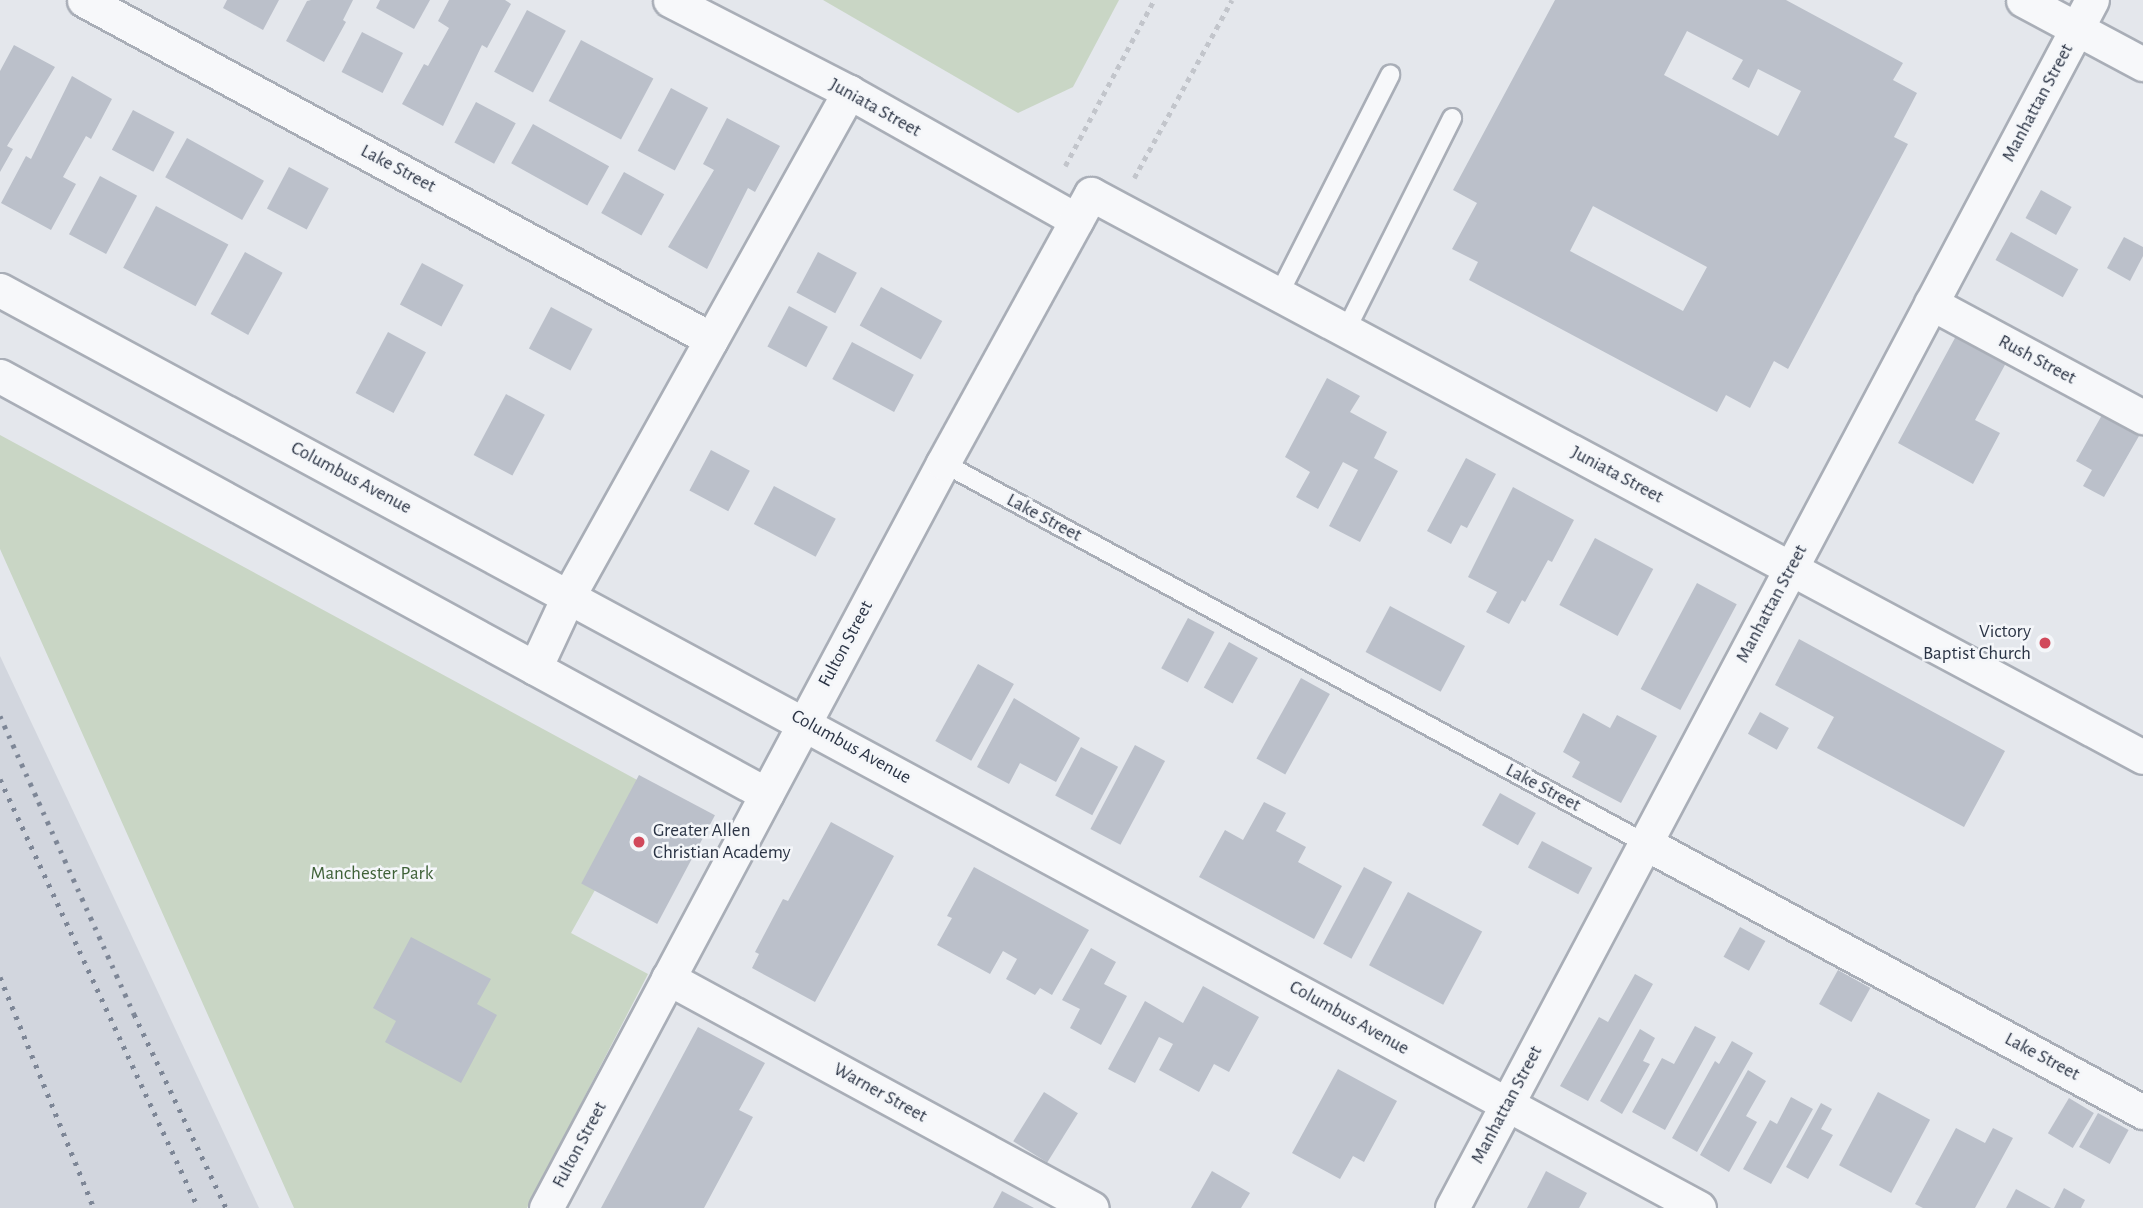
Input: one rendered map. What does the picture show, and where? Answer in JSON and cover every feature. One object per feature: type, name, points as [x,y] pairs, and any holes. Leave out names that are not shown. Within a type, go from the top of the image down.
[{"type":"street","name":"Lake Street","points":[[84,0],[711,339]]},
{"type":"street","name":"Juniata Street","points":[[670,0],[849,93],[1084,207],[1279,294],[2143,757]]},
{"type":"street","points":[[2023,0],[2085,14],[2143,64]]},
{"type":"street","name":"Manhattan Street","points":[[1452,1208],[2085,14]]},
{"type":"street","points":[[535,668],[569,595],[849,93]]},
{"type":"street","name":"Fulton Street","points":[[546,1208],[943,463],[1084,207]]},
{"type":"street","name":"Columbus Avenue","points":[[0,290],[805,722],[1699,1208]]},
{"type":"street","name":"Rush Street","points":[[1931,303],[2143,417]]},
{"type":"street","points":[[0,376],[766,794]]},
{"type":"street","name":"Lake Street","points":[[1645,843],[2143,1112]]},
{"type":"street","name":"Warner Street","points":[[668,978],[1092,1208]]},
{"type":"lane","points":[[1279,294],[1390,75]]},
{"type":"lane","points":[[1346,330],[1452,118]]},
{"type":"lane","name":"Lake Street","points":[[943,463],[1645,843]]},
{"type":"path","points":[[1065,167],[1154,0]]},
{"type":"path","points":[[1142,183],[1133,178],[1232,0]]},
{"type":"shaded area","points":[[0,656],[99,866],[259,1208],[0,1208]]},
{"type":"green space","points":[[823,0],[1119,0],[1073,87],[1018,113]]},
{"type":"green space","name":"Manchester Park","points":[[0,435],[652,788],[571,933],[648,974],[527,1208],[294,1208],[0,549]]},
{"type":"building","points":[[227,0],[279,0],[263,30],[223,8]]},
{"type":"building","points":[[353,0],[343,20],[346,22],[324,62],[286,41],[307,1]]},
{"type":"building","points":[[380,0],[430,0],[414,29],[376,8]]},
{"type":"building","points":[[449,0],[505,0],[511,4],[487,48],[482,45],[443,126],[402,104],[424,64],[428,66],[449,28],[438,21]]},
{"type":"building","points":[[1555,0],[1786,0],[1903,63],[1893,80],[1917,93],[1894,137],[1908,144],[1788,369],[1774,361],[1750,408],[1726,395],[1717,412],[1469,280],[1478,262],[1452,249],[1477,203],[1453,190]],"holes":[[[1687,31],[1743,60],[1732,79],[1749,88],[1758,69],[1801,91],[1778,136],[1664,75]],[[1593,206],[1707,267],[1683,311],[1570,251]]]},
{"type":"building","points":[[527,10],[566,31],[533,92],[494,72]]},
{"type":"building","points":[[362,32],[403,53],[383,93],[342,72]]},
{"type":"building","points":[[581,40],[653,78],[621,139],[549,101]]},
{"type":"building","points":[[14,45],[55,67],[7,146],[13,149],[0,172],[0,71]]},
{"type":"building","points":[[72,76],[112,99],[91,139],[86,136],[63,177],[76,184],[51,230],[1,203],[26,156],[31,159]]},
{"type":"building","points":[[671,88],[708,108],[675,170],[638,151]]},
{"type":"building","points":[[476,102],[516,123],[494,164],[454,143]]},
{"type":"building","points":[[133,110],[174,132],[153,172],[112,150]]},
{"type":"building","points":[[727,118],[780,146],[755,192],[748,188],[707,269],[668,247],[714,170],[703,164]]},
{"type":"building","points":[[533,124],[609,166],[587,206],[511,163]]},
{"type":"building","points":[[187,138],[264,181],[242,220],[165,177]]},
{"type":"building","points":[[289,167],[329,188],[307,230],[267,208]]},
{"type":"building","points":[[624,172],[664,194],[641,235],[601,213]]},
{"type":"building","points":[[100,176],[137,196],[106,254],[69,234]]},
{"type":"building","points":[[2041,190],[2072,207],[2056,235],[2025,218]]},
{"type":"building","points":[[156,206],[228,244],[196,306],[123,268]]},
{"type":"building","points":[[2011,232],[2078,269],[2063,297],[1995,260]]},
{"type":"building","points":[[2124,237],[2143,247],[2143,256],[2130,281],[2107,268]]},
{"type":"building","points":[[245,252],[283,273],[248,335],[211,314]]},
{"type":"building","points":[[818,252],[857,273],[835,313],[796,293]]},
{"type":"building","points":[[422,263],[463,285],[441,327],[400,304]]},
{"type":"building","points":[[881,287],[942,321],[921,359],[860,325]]},
{"type":"building","points":[[789,306],[828,327],[806,367],[767,347]]},
{"type":"building","points":[[551,307],[592,329],[570,371],[529,348]]},
{"type":"building","points":[[388,332],[426,352],[394,413],[356,393]]},
{"type":"building","points":[[1956,336],[2006,363],[1975,420],[2000,433],[1973,484],[1898,443]]},
{"type":"building","points":[[852,342],[914,375],[894,412],[832,379]]},
{"type":"building","points":[[1327,378],[1360,396],[1350,412],[1387,432],[1374,458],[1398,471],[1360,542],[1329,526],[1358,470],[1343,462],[1318,509],[1296,497],[1310,472],[1285,457]]},
{"type":"building","points":[[506,394],[545,415],[512,476],[474,455]]},
{"type":"building","points":[[2102,415],[2139,436],[2104,497],[2083,486],[2092,470],[2076,461]]},
{"type":"building","points":[[711,450],[750,471],[728,511],[689,491]]},
{"type":"building","points":[[1466,458],[1496,474],[1467,528],[1461,525],[1451,544],[1427,531]]},
{"type":"building","points":[[774,486],[836,519],[816,557],[754,524]]},
{"type":"building","points":[[1513,487],[1574,520],[1552,562],[1548,560],[1525,602],[1522,600],[1509,624],[1486,612],[1497,592],[1468,577]]},
{"type":"building","points":[[1595,538],[1653,569],[1618,636],[1559,605]]},
{"type":"building","points":[[1697,583],[1737,604],[1680,710],[1641,689]]},
{"type":"building","points":[[1390,606],[1465,646],[1441,692],[1366,652]]},
{"type":"building","points":[[1188,618],[1214,632],[1188,682],[1161,668]]},
{"type":"building","points":[[1799,639],[2005,751],[1964,827],[1817,748],[1834,717],[1775,685]]},
{"type":"building","points":[[1229,642],[1258,658],[1233,703],[1204,687]]},
{"type":"building","points":[[978,664],[1014,684],[971,761],[935,741]]},
{"type":"building","points":[[1301,678],[1330,694],[1285,774],[1256,758]]},
{"type":"building","points":[[1014,698],[1080,738],[1056,782],[1020,763],[1009,784],[977,767]]},
{"type":"building","points":[[1760,712],[1789,728],[1777,750],[1748,734]]},
{"type":"building","points":[[1583,713],[1610,728],[1617,715],[1657,736],[1621,803],[1572,777],[1580,762],[1563,752]]},
{"type":"building","points":[[1135,745],[1165,761],[1120,845],[1090,829]]},
{"type":"building","points":[[1081,747],[1118,767],[1092,815],[1055,796]]},
{"type":"building","points":[[639,775],[715,815],[657,924],[581,884]]},
{"type":"building","points":[[1500,793],[1536,813],[1518,845],[1482,825]]},
{"type":"building","points":[[1264,802],[1286,813],[1276,831],[1306,847],[1298,862],[1342,886],[1314,939],[1199,877],[1225,830],[1243,840]]},
{"type":"building","points":[[831,822],[894,856],[815,1002],[752,968],[759,954],[755,952],[783,899],[788,901]]},
{"type":"building","points":[[1542,841],[1592,868],[1578,894],[1528,867]]},
{"type":"building","points":[[974,867],[1089,930],[1052,995],[1040,988],[1035,995],[1006,979],[1017,959],[1003,951],[990,974],[937,945],[952,918],[947,916]]},
{"type":"building","points":[[1364,867],[1392,882],[1351,959],[1323,944]]},
{"type":"building","points":[[1408,892],[1482,931],[1443,1005],[1369,965]]},
{"type":"building","points":[[1740,927],[1765,941],[1749,971],[1724,957]]},
{"type":"building","points":[[411,937],[491,979],[477,1004],[497,1015],[461,1083],[385,1042],[396,1021],[373,1008]]},
{"type":"building","points":[[1091,948],[1116,962],[1104,984],[1127,996],[1101,1045],[1070,1028],[1080,1009],[1062,1000]]},
{"type":"building","points":[[1838,970],[1870,988],[1851,1022],[1819,1004]]},
{"type":"building","points":[[1635,974],[1653,984],[1588,1101],[1560,1086],[1599,1017],[1608,1022]]},
{"type":"building","points":[[1203,986],[1259,1017],[1229,1072],[1214,1064],[1199,1092],[1159,1070],[1173,1044],[1159,1037],[1135,1083],[1108,1069],[1145,1001],[1183,1023]]},
{"type":"building","points":[[1695,1026],[1716,1037],[1665,1130],[1632,1112],[1662,1058],[1674,1064]]},
{"type":"building","points":[[698,1027],[765,1063],[739,1110],[753,1117],[704,1208],[601,1208]]},
{"type":"building","points":[[1640,1029],[1655,1038],[1643,1061],[1650,1064],[1622,1114],[1600,1101]]},
{"type":"building","points":[[1732,1041],[1753,1053],[1697,1152],[1672,1138],[1715,1061],[1719,1064]]},
{"type":"building","points":[[1338,1069],[1397,1101],[1364,1162],[1353,1156],[1340,1179],[1292,1153]]},
{"type":"building","points":[[1748,1070],[1766,1081],[1746,1116],[1757,1122],[1729,1172],[1700,1155]]},
{"type":"building","points":[[1044,1092],[1078,1113],[1047,1162],[1013,1141]]},
{"type":"building","points":[[1878,1092],[1930,1120],[1891,1193],[1839,1165]]},
{"type":"building","points":[[1791,1097],[1813,1109],[1771,1184],[1743,1169],[1770,1120],[1777,1124]]},
{"type":"building","points":[[2069,1098],[2094,1113],[2073,1148],[2048,1133]]},
{"type":"building","points":[[1821,1103],[1832,1109],[1821,1129],[1833,1135],[1808,1179],[1786,1167]]},
{"type":"building","points":[[2098,1113],[2129,1130],[2110,1164],[2079,1147]]},
{"type":"building","points":[[1956,1128],[1985,1143],[1993,1128],[2013,1138],[1975,1208],[1923,1208],[1915,1204]]},
{"type":"building","points":[[1212,1171],[1250,1193],[1241,1208],[1191,1208]]},
{"type":"building","points":[[1546,1171],[1587,1193],[1579,1208],[1527,1208]]},
{"type":"building","points":[[2064,1188],[2085,1200],[2081,1208],[2054,1208]]},
{"type":"building","points":[[2016,1189],[2051,1208],[2006,1208]]},
{"type":"building","points":[[1002,1191],[1034,1208],[993,1208]]},
{"type":"railway","points":[[0,716],[134,1014],[226,1208]]},
{"type":"railway","points":[[0,779],[198,1208]]},
{"type":"railway","points":[[0,977],[94,1208]]},
{"type":"place","name":"Victory Baptist Church","points":[[2045,643]]},
{"type":"place","name":"Greater Allen Christian Academy","points":[[639,842]]}]
